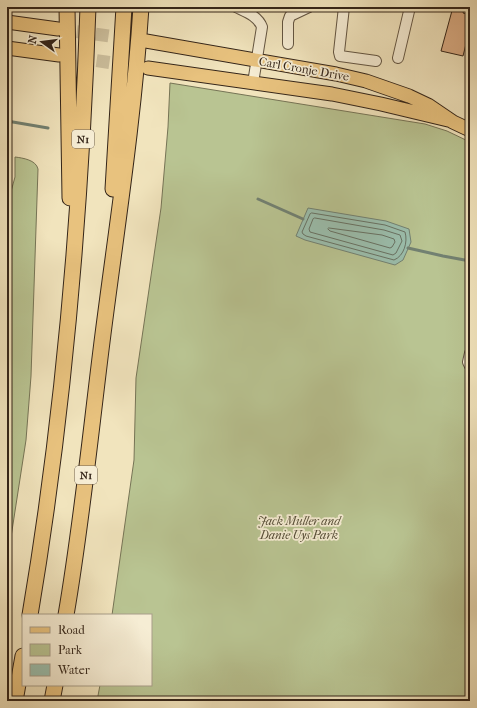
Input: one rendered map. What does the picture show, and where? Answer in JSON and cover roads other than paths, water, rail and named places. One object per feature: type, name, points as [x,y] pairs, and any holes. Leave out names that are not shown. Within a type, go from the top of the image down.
[{"type":"highway","points":[[67,7],[69,166],[73,271]]},
{"type":"highway","name":"N1","points":[[30,614],[51,481],[63,376],[83,141],[88,7]]},
{"type":"highway","name":"N1","points":[[66,614],[74,570],[103,334],[120,93],[124,7]]},
{"type":"highway","points":[[103,334],[125,174],[136,78],[141,7]]},
{"type":"highway","points":[[15,701],[22,662]]},
{"type":"highway","points":[[52,701],[55,686]]},
{"type":"main road","points":[[7,22],[58,29]]},
{"type":"main road","name":"Carl Cronje Drive","points":[[146,41],[353,78],[391,89],[428,104],[453,122],[470,130]]},
{"type":"main road","points":[[7,48],[59,55]]},
{"type":"main road","name":"Carl Cronje Drive","points":[[148,68],[332,94],[453,122]]},
{"type":"street","points":[[236,7],[257,18],[262,27],[253,83]]},
{"type":"street","points":[[288,44],[288,22],[290,16],[309,7]]},
{"type":"street","points":[[344,7],[339,52],[340,56],[376,61]]},
{"type":"street","points":[[398,58],[410,7]]},
{"type":"street","points":[[470,353],[468,362],[470,366]]},
{"type":"water","points":[[308,208],[386,221],[409,229],[411,242],[403,260],[395,265],[305,240],[296,236]]},
{"type":"waterway","points":[[7,121],[48,128]]},
{"type":"waterway","points":[[258,199],[303,219]]},
{"type":"waterway","points":[[408,248],[470,261]]},
{"type":"tunnel","points":[[58,29],[146,41]]},
{"type":"tunnel","points":[[59,55],[146,68]]},
{"type":"park label","name":"Jack Muller and Danie Uys Park","points":[[299,528]]}]
